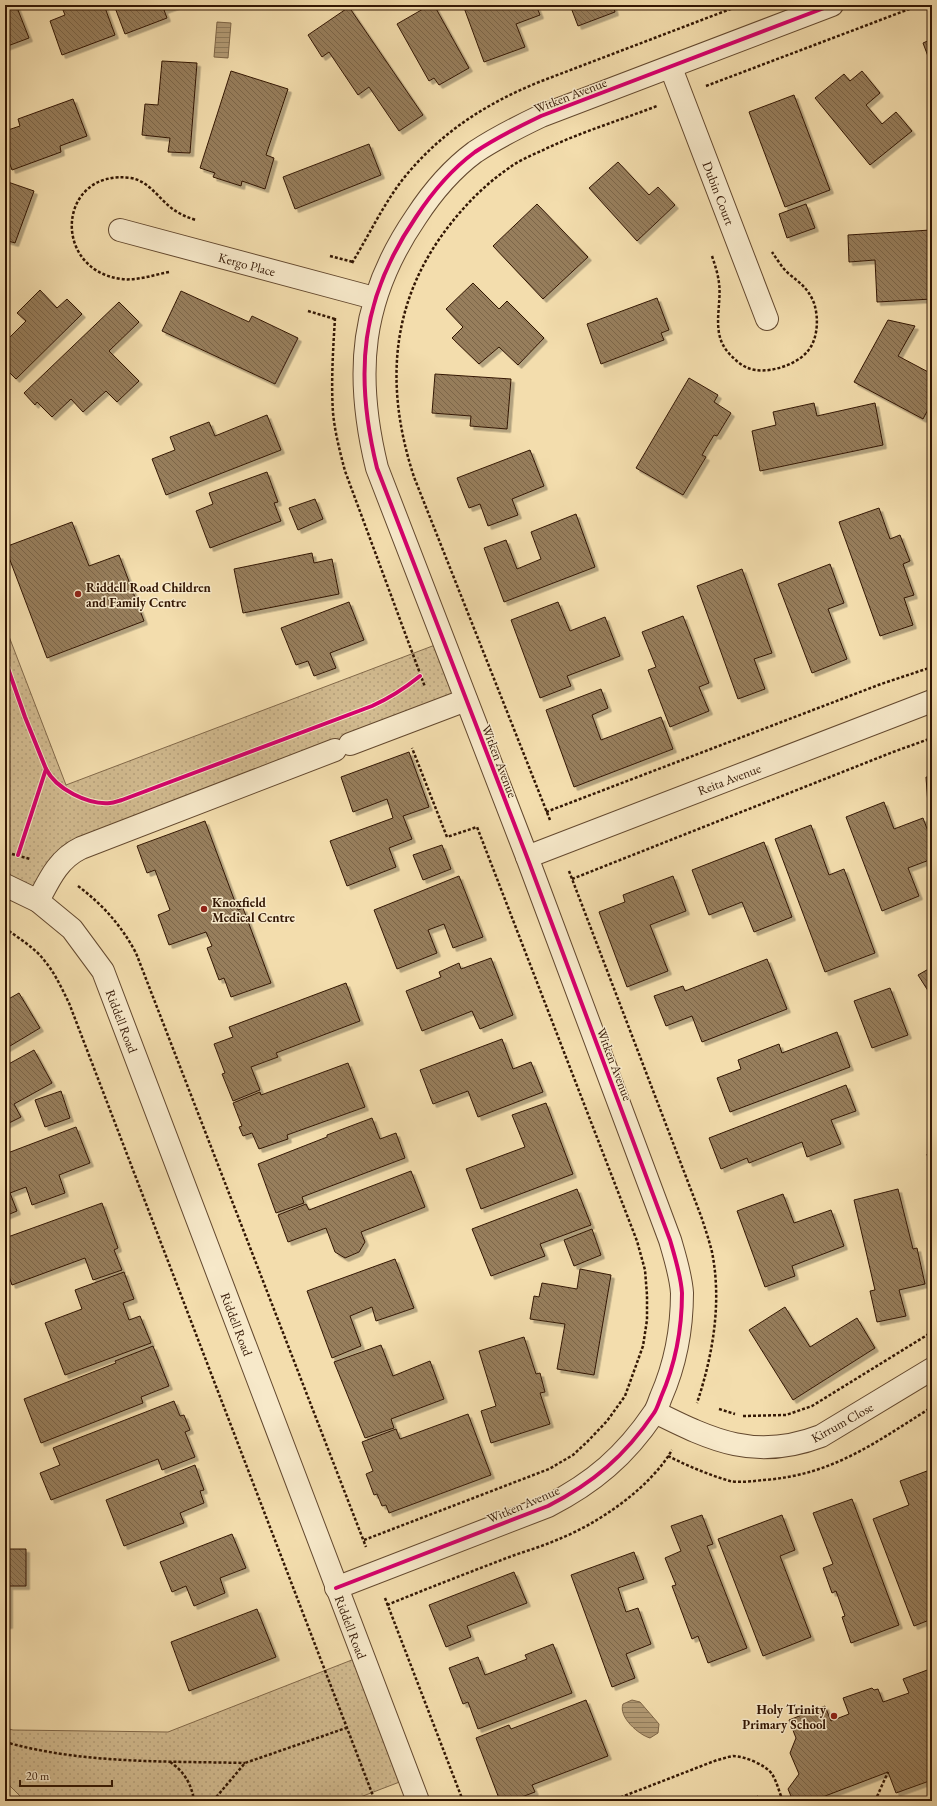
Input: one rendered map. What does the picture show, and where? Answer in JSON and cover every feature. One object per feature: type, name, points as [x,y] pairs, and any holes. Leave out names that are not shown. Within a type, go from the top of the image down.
[{"type":"street","name":"Witken Avenue","points":[[336,1588],[548,1506],[574,1493],[597,1477],[619,1456],[655,1412],[669,1377],[677,1343],[682,1292],[670,1240],[527,857],[377,468],[369,437],[364,384],[365,353],[374,298],[385,268],[403,236],[425,204],[447,178],[473,153],[505,133],[541,116],[671,68],[832,5]]},
{"type":"street","name":"Dubin Court","points":[[671,68],[767,319]]},
{"type":"street","name":"Kergo Place","points":[[120,230],[374,298]]},
{"type":"street","points":[[38,901],[54,871],[70,853],[466,700]]},
{"type":"street","name":"Reita Avenue","points":[[527,857],[932,701]]},
{"type":"street","name":"Riddell Road","points":[[5,885],[38,901],[72,929],[103,971],[418,1801]]},
{"type":"street","name":"Kirrum Close","points":[[655,1412],[701,1435],[721,1442],[761,1448],[786,1446],[803,1443],[821,1436],[932,1368]]},
{"type":"path","points":[[702,88],[920,5]]},
{"type":"path","points":[[550,822],[405,450],[396,379],[398,341],[406,302],[421,267],[444,232],[461,210],[483,189],[509,167],[556,144],[663,104]]},
{"type":"path","points":[[5,660],[25,717],[50,777],[76,795],[98,802],[110,803],[152,789]]},
{"type":"path","points":[[546,812],[881,684],[932,667]]},
{"type":"path","points":[[388,700],[420,676]]},
{"type":"path","points":[[572,879],[932,738]]},
{"type":"path","points":[[364,1540],[549,1469],[573,1455],[607,1421],[625,1396],[643,1346],[647,1320],[645,1270],[637,1241],[477,827],[447,837],[412,747]]},
{"type":"path","points":[[18,855],[46,769]]},
{"type":"path","points":[[73,883],[92,896],[112,916],[136,953],[369,1553]]},
{"type":"path","points":[[5,928],[26,943],[44,959],[69,1004],[375,1801]]},
{"type":"path","points":[[717,1408],[743,1416],[763,1416],[786,1415],[812,1406],[932,1332]]},
{"type":"path","points":[[697,1401],[704,1403]]},
{"type":"path","points":[[383,1592],[463,1801]]},
{"type":"path","points":[[5,1742],[50,1752],[87,1757],[245,1763],[346,1728]]},
{"type":"path","points":[[611,1801],[717,1760],[733,1756],[742,1758],[765,1768],[772,1773],[783,1801]]},
{"type":"path","points":[[170,1761],[177,1766],[190,1784],[194,1801]]},
{"type":"path","points":[[213,1801],[245,1763]]},
{"type":"path","points":[[875,1801],[888,1772]]},
{"type":"shaded area","points":[[217,22],[231,23],[228,58],[214,57]]},
{"type":"shaded area","points":[[5,626],[66,785],[443,642],[466,700],[81,848],[38,901],[5,885]]},
{"type":"shaded area","points":[[362,1656],[410,1778],[350,1801],[25,1801],[5,1781],[5,1728],[13,1730],[168,1732]]},
{"type":"shaded area","points":[[632,1700],[640,1702],[659,1724],[658,1733],[650,1738],[640,1733],[626,1720],[622,1709],[623,1704]]},
{"type":"building","points":[[5,5],[16,5],[29,38],[5,47]]},
{"type":"building","points":[[61,5],[104,5],[115,35],[62,55],[50,21],[65,15]]},
{"type":"building","points":[[114,5],[178,5],[164,10],[167,18],[125,34]]},
{"type":"building","points":[[430,5],[434,5],[469,68],[439,85],[434,78],[429,81],[397,24]]},
{"type":"building","points":[[463,5],[536,5],[540,15],[516,24],[525,47],[484,62]]},
{"type":"building","points":[[570,5],[613,5],[615,12],[578,26]]},
{"type":"building","points":[[349,7],[423,115],[399,131],[369,87],[358,95],[329,52],[322,57],[308,35]]},
{"type":"building","points":[[932,39],[932,67],[923,43]]},
{"type":"building","points":[[162,61],[197,63],[190,153],[168,152],[170,138],[142,135],[145,104],[158,105]]},
{"type":"building","points":[[231,71],[288,89],[266,155],[274,158],[265,189],[242,181],[241,186],[213,177],[215,173],[200,168]]},
{"type":"building","points":[[862,71],[880,93],[866,105],[882,124],[896,112],[912,131],[870,165],[815,98],[844,74],[850,81]]},
{"type":"building","points":[[794,95],[830,190],[785,207],[749,112]]},
{"type":"building","points":[[73,99],[87,136],[60,146],[61,152],[12,170],[5,151],[5,131],[20,126],[18,119]]},
{"type":"building","points":[[369,144],[381,175],[295,209],[283,177]]},
{"type":"building","points":[[618,162],[649,195],[658,187],[675,205],[637,241],[589,188]]},
{"type":"building","points":[[5,181],[34,191],[15,243],[5,240]]},
{"type":"building","points":[[537,204],[588,257],[543,299],[493,246]]},
{"type":"building","points":[[806,204],[815,228],[787,238],[779,214]]},
{"type":"building","points":[[931,230],[932,299],[877,302],[875,260],[849,262],[848,235]]},
{"type":"building","points":[[473,283],[499,309],[507,301],[544,338],[518,365],[499,347],[479,364],[452,338],[463,327],[446,309]]},
{"type":"building","points":[[40,290],[57,308],[67,299],[82,314],[16,379],[5,368],[5,342],[26,321],[17,313]]},
{"type":"building","points":[[181,291],[249,322],[252,316],[298,338],[275,384],[162,331]]},
{"type":"building","points":[[657,298],[669,330],[661,333],[664,340],[601,364],[587,324]]},
{"type":"building","points":[[119,302],[139,322],[109,351],[139,381],[117,402],[106,391],[83,412],[71,399],[52,417],[37,402],[35,405],[24,393]]},
{"type":"building","points":[[888,320],[915,326],[898,356],[932,374],[932,402],[923,419],[854,382]]},
{"type":"building","points":[[435,374],[511,379],[507,429],[470,426],[471,416],[432,413]]},
{"type":"building","points":[[689,378],[718,395],[714,402],[731,413],[717,436],[714,435],[702,455],[706,457],[683,495],[636,468]]},
{"type":"building","points":[[814,403],[817,416],[875,403],[883,445],[760,471],[752,431],[776,425],[773,412]]},
{"type":"building","points":[[267,415],[281,450],[166,495],[152,459],[175,450],[170,437],[209,422],[215,436]]},
{"type":"building","points":[[530,450],[544,486],[512,499],[518,515],[488,526],[480,504],[469,508],[457,478]]},
{"type":"building","points":[[267,472],[278,502],[274,503],[281,521],[210,548],[196,511],[213,504],[209,493]]},
{"type":"building","points":[[928,488],[932,488],[932,517]]},
{"type":"building","points":[[315,499],[323,519],[298,530],[289,508]]},
{"type":"building","points":[[879,508],[890,539],[900,535],[910,561],[903,564],[914,595],[904,598],[913,625],[880,636],[839,522]]},
{"type":"building","points":[[576,514],[595,567],[504,602],[484,548],[506,540],[517,569],[541,559],[531,532]]},
{"type":"building","name":"Riddell Road Children and Family Centre","points":[[72,522],[89,566],[119,555],[144,621],[47,658],[5,547]]},
{"type":"building","points":[[312,553],[314,563],[332,559],[339,594],[243,613],[234,569]]},
{"type":"building","points":[[830,564],[844,603],[828,609],[847,659],[812,673],[778,584]]},
{"type":"building","points":[[742,569],[772,653],[754,659],[765,689],[738,699],[697,586]]},
{"type":"building","points":[[349,602],[364,640],[330,653],[336,668],[314,676],[308,661],[296,665],[281,628]]},
{"type":"building","points":[[558,602],[570,631],[605,617],[620,656],[567,676],[571,686],[540,698],[511,620]]},
{"type":"building","points":[[683,616],[709,683],[699,687],[709,711],[670,727],[648,670],[656,667],[642,632]]},
{"type":"building","points":[[601,689],[608,708],[592,715],[601,740],[661,717],[673,749],[574,787],[546,710]]},
{"type":"building","points":[[409,752],[429,807],[403,816],[412,839],[389,848],[396,867],[347,886],[330,841],[393,818],[387,799],[353,812],[341,777]]},
{"type":"building","points":[[926,777],[932,777],[932,818],[929,819]]},
{"type":"building","points":[[884,802],[894,829],[923,818],[932,842],[932,859],[908,868],[919,896],[882,911],[846,817]]},
{"type":"building","name":"Knoxfield Medical Centre","points":[[205,821],[238,910],[243,908],[271,983],[231,997],[224,978],[219,980],[207,948],[212,946],[206,932],[169,945],[158,915],[170,910],[155,870],[147,873],[137,846]]},
{"type":"building","points":[[811,825],[829,875],[844,869],[875,953],[825,972],[775,839]]},
{"type":"building","points":[[764,842],[792,917],[754,932],[742,902],[709,915],[692,870]]},
{"type":"building","points":[[442,845],[451,869],[423,880],[413,855]]},
{"type":"building","points":[[459,876],[483,937],[453,948],[444,924],[428,930],[437,953],[397,969],[374,910]]},
{"type":"building","points":[[673,876],[686,911],[650,925],[668,971],[627,987],[599,912],[625,902],[623,895]]},
{"type":"building","points":[[491,958],[513,1015],[480,1029],[472,1011],[422,1031],[406,991],[441,977],[439,972],[459,963],[461,969]]},
{"type":"building","points":[[767,959],[787,1009],[702,1042],[692,1016],[666,1026],[654,996],[683,986],[685,991]]},
{"type":"building","points":[[932,967],[932,997],[918,975]]},
{"type":"building","points":[[346,983],[360,1021],[276,1053],[278,1057],[251,1067],[260,1090],[233,1101],[222,1074],[225,1073],[214,1044],[233,1037],[229,1027]]},
{"type":"building","points":[[890,988],[908,1035],[872,1048],[854,1001]]},
{"type":"building","points":[[19,993],[40,1028],[5,1049],[5,1001]]},
{"type":"building","points":[[837,1032],[850,1067],[730,1112],[717,1078],[741,1069],[738,1060],[779,1044],[782,1053]]},
{"type":"building","points":[[502,1039],[513,1069],[531,1062],[543,1092],[478,1117],[468,1091],[433,1104],[420,1070]]},
{"type":"building","points":[[34,1050],[52,1083],[14,1104],[21,1117],[5,1125],[5,1066]]},
{"type":"building","points":[[348,1063],[365,1107],[287,1135],[288,1139],[259,1149],[252,1133],[243,1136],[239,1127],[242,1126],[233,1103],[260,1092],[261,1095]]},
{"type":"building","points":[[846,1085],[856,1111],[831,1120],[841,1144],[807,1157],[802,1142],[749,1163],[747,1158],[721,1169],[709,1138]]},
{"type":"building","points":[[61,1091],[70,1118],[45,1127],[35,1100]]},
{"type":"building","points":[[546,1103],[573,1174],[481,1209],[466,1169],[525,1147],[512,1115]]},
{"type":"building","points":[[372,1118],[380,1139],[396,1133],[405,1158],[302,1197],[304,1203],[276,1213],[258,1164]]},
{"type":"building","points":[[76,1127],[90,1163],[59,1175],[65,1193],[32,1205],[26,1187],[10,1193],[17,1211],[5,1216],[5,1154]]},
{"type":"building","points":[[932,1153],[932,1177],[927,1154]]},
{"type":"building","points":[[411,1171],[425,1207],[361,1232],[365,1242],[359,1252],[345,1258],[335,1252],[326,1228],[288,1242],[278,1215],[306,1204],[309,1210]]},
{"type":"building","points":[[577,1189],[591,1225],[540,1244],[545,1256],[491,1276],[472,1229]]},
{"type":"building","points":[[898,1189],[913,1249],[917,1248],[925,1284],[899,1290],[906,1316],[877,1322],[870,1291],[875,1290],[854,1200]]},
{"type":"building","points":[[783,1194],[794,1223],[831,1210],[844,1246],[792,1266],[795,1276],[765,1287],[737,1211]]},
{"type":"building","points":[[102,1203],[118,1248],[114,1250],[122,1270],[93,1280],[85,1258],[12,1285],[5,1265],[5,1238]]},
{"type":"building","points":[[592,1229],[601,1255],[574,1266],[564,1240]]},
{"type":"building","points":[[395,1259],[414,1308],[376,1321],[372,1307],[350,1316],[361,1346],[332,1358],[307,1291]]},
{"type":"building","points":[[580,1269],[611,1275],[594,1375],[557,1369],[565,1324],[530,1319],[534,1296],[539,1297],[542,1283],[577,1289]]},
{"type":"building","points":[[124,1272],[134,1299],[123,1303],[129,1320],[140,1316],[151,1343],[65,1375],[45,1323],[82,1309],[75,1290]]},
{"type":"building","points":[[785,1307],[810,1347],[857,1318],[875,1348],[793,1400],[749,1330]]},
{"type":"building","points":[[524,1337],[536,1374],[540,1373],[545,1392],[540,1393],[550,1424],[491,1443],[481,1411],[496,1406],[479,1351]]},
{"type":"building","points":[[381,1345],[393,1376],[430,1361],[444,1399],[391,1419],[394,1428],[365,1438],[334,1362]]},
{"type":"building","points":[[153,1346],[169,1386],[141,1397],[143,1403],[41,1443],[24,1399],[116,1363],[115,1361]]},
{"type":"building","points":[[174,1401],[180,1416],[184,1415],[190,1430],[185,1432],[195,1457],[162,1470],[158,1459],[51,1500],[40,1473],[60,1465],[53,1448]]},
{"type":"building","points":[[468,1414],[491,1475],[389,1513],[386,1505],[382,1506],[377,1494],[374,1495],[366,1474],[373,1471],[362,1442],[396,1429],[400,1439]]},
{"type":"building","points":[[195,1465],[204,1490],[200,1491],[204,1503],[180,1513],[184,1523],[124,1546],[106,1500]]},
{"type":"building","points":[[927,1471],[932,1483],[932,1500],[927,1501],[932,1513],[932,1619],[914,1626],[873,1519],[909,1505],[900,1481]]},
{"type":"building","points":[[852,1499],[899,1625],[851,1643],[842,1617],[845,1616],[836,1591],[832,1593],[823,1568],[833,1564],[813,1513]]},
{"type":"building","points":[[702,1515],[713,1544],[707,1546],[747,1648],[708,1663],[698,1636],[692,1639],[672,1586],[676,1585],[665,1558],[681,1551],[671,1526]]},
{"type":"building","points":[[782,1515],[795,1550],[780,1556],[811,1637],[763,1656],[718,1539]]},
{"type":"building","points":[[232,1534],[246,1568],[220,1578],[225,1593],[194,1606],[186,1586],[172,1592],[160,1562]]},
{"type":"building","points":[[5,1549],[26,1549],[26,1586],[9,1586],[9,1625],[5,1625]]},
{"type":"building","points":[[634,1552],[644,1579],[618,1588],[626,1612],[638,1608],[651,1644],[626,1654],[635,1678],[612,1687],[571,1575]]},
{"type":"building","points":[[514,1572],[527,1603],[467,1626],[471,1637],[446,1647],[429,1605]]},
{"type":"building","points":[[257,1609],[276,1657],[189,1691],[171,1642]]},
{"type":"building","points":[[553,1644],[572,1693],[478,1729],[468,1702],[463,1704],[449,1668],[478,1657],[485,1675],[527,1659],[525,1655]]},
{"type":"building","points":[[930,1669],[932,1674],[932,1780],[896,1793],[888,1772],[812,1801],[793,1801],[788,1789],[799,1774],[790,1753],[796,1738],[789,1720],[825,1706],[831,1721],[849,1714],[843,1698],[872,1688],[874,1690],[878,1689],[883,1702],[909,1693],[903,1679]]},
{"type":"building","points":[[586,1700],[608,1756],[532,1785],[535,1792],[511,1801],[500,1801],[476,1738],[509,1725],[511,1729]]},
{"type":"building","points":[[758,1796],[760,1801],[745,1801]]},
{"type":"building","points":[[713,1797],[721,1801],[711,1801]]},
{"type":"cycle path","points":[[336,1588],[548,1506],[594,1478],[632,1442],[656,1410],[674,1360],[682,1306],[682,1293],[678,1266],[670,1240],[527,857],[377,468],[370,434],[364,369],[367,338],[373,308],[383,278],[397,247],[416,217],[442,182],[475,152],[507,133],[541,116],[832,5]]},
{"type":"cycle path","points":[[5,660],[25,717],[46,769],[18,855]]},
{"type":"cycle path","points":[[46,769],[57,783],[74,794],[92,801],[110,803],[122,800],[372,706],[385,700],[409,685],[420,676]]},
{"type":"place","name":"Riddell Road Children and Family Centre","points":[[78,594]]},
{"type":"place","name":"Knoxfield Medical Centre","points":[[204,909]]},
{"type":"place","name":"Holy Trinity Primary School","points":[[834,1716]]}]
